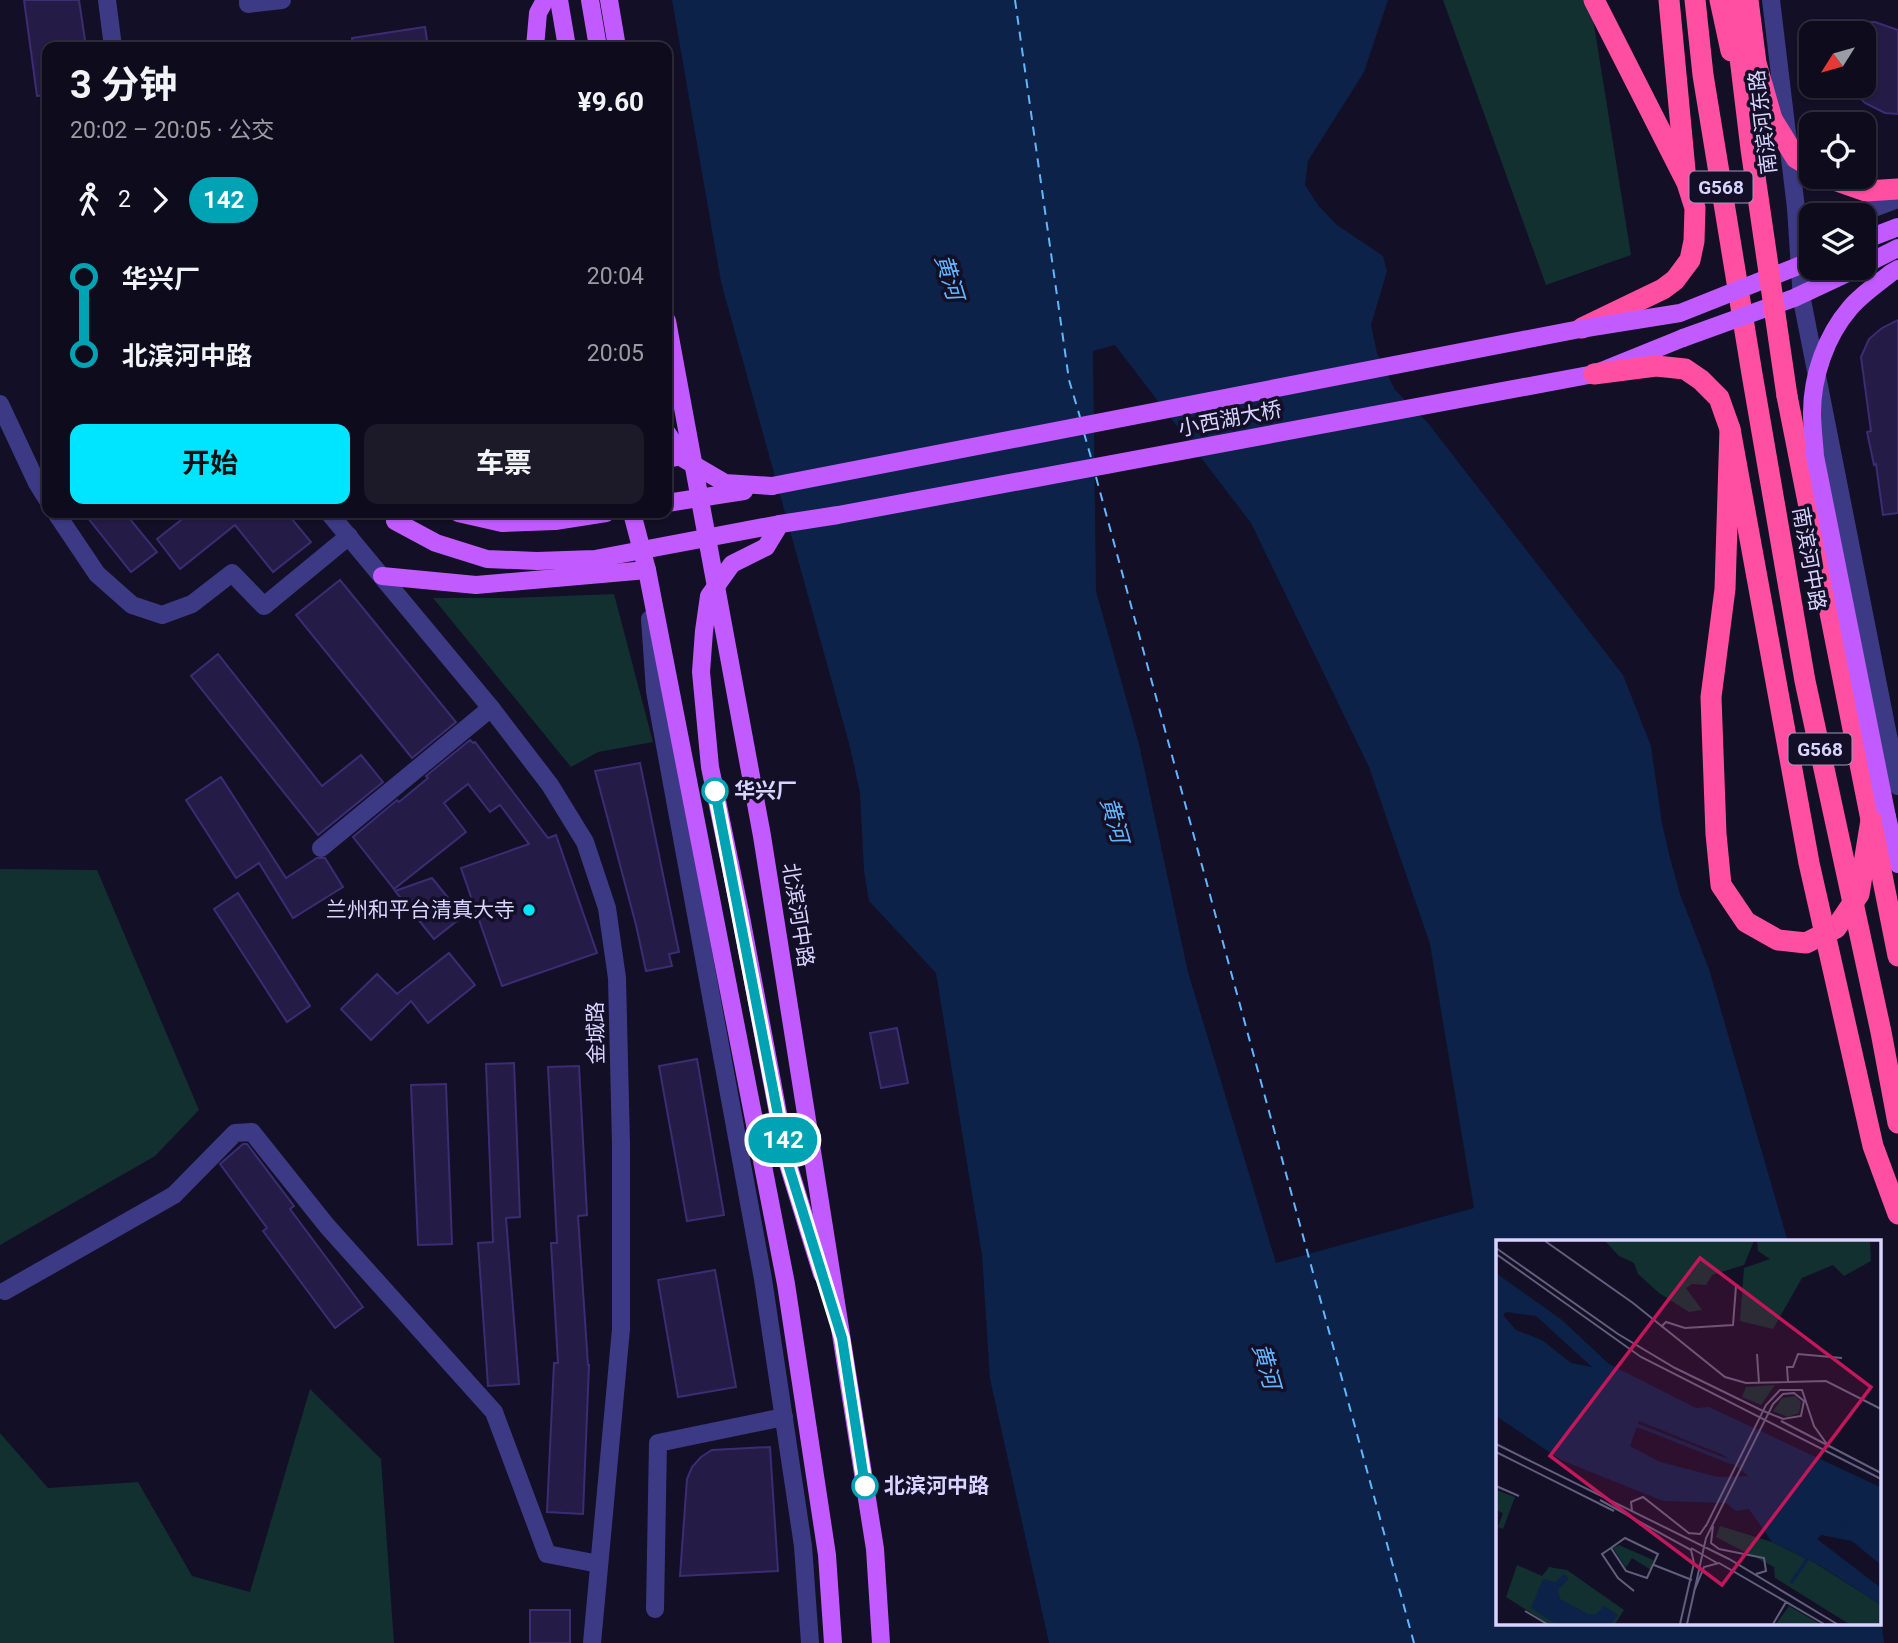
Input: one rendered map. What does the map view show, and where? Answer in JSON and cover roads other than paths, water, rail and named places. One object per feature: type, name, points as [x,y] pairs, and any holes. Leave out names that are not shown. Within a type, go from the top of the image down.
[{"type":"highway","points":[[1580,329],[1663,289],[1675,280],[1690,260],[1694,241],[1695,208],[1687,183],[1594,0]]},
{"type":"highway","points":[[1669,0],[1687,183]]},
{"type":"highway","name":"南滨河中路","points":[[1695,0],[1710,116],[1805,681],[1881,1032],[1898,1123]]},
{"type":"highway","points":[[1720,0],[1751,149]]},
{"type":"highway","name":"南滨河中路","points":[[1732,0],[1787,396],[1879,819],[1898,956]]},
{"type":"highway","points":[[1748,0],[1756,63],[1772,119],[1799,160]]},
{"type":"highway","points":[[1860,189],[1898,189]]},
{"type":"highway","points":[[1594,373],[1656,366],[1685,369],[1719,398],[1730,429],[1809,863],[1872,1146],[1898,1214]]},
{"type":"highway","points":[[1730,429],[1725,589],[1712,697],[1716,834],[1721,885],[1746,922],[1778,940],[1806,943],[1836,928],[1859,894],[1879,819]]},
{"type":"main road","points":[[535,42],[538,13],[545,0]]},
{"type":"main road","points":[[559,0],[566,42]]},
{"type":"main road","points":[[590,0],[597,42]]},
{"type":"main road","points":[[609,0],[616,42]]},
{"type":"main road","points":[[1876,235],[1898,227]]},
{"type":"main road","points":[[1876,260],[1898,250]]},
{"type":"main road","name":"小西湖大桥","points":[[772,486],[1580,329],[1680,313],[1799,266]]},
{"type":"main road","points":[[1898,269],[1852,306],[1837,326],[1824,352],[1816,378],[1812,411],[1815,456],[1879,819],[1898,864]]},
{"type":"main road","name":"小西湖大桥","points":[[394,518],[436,543],[487,559],[594,559],[1594,373],[1794,298],[1832,280]]},
{"type":"main road","name":"北滨河中路","points":[[672,349],[762,836],[875,1549],[881,1643]]},
{"type":"main road","points":[[672,441],[684,459],[725,483],[772,486]]},
{"type":"main road","points":[[672,458],[691,454]]},
{"type":"main road","points":[[672,502],[772,486]]},
{"type":"main road","points":[[480,518],[502,523],[574,518]]},
{"type":"main road","points":[[633,518],[647,570],[786,1284],[827,1555],[833,1643]]},
{"type":"main road","points":[[641,518],[647,570]]},
{"type":"main road","points":[[780,524],[766,547],[732,564],[709,596],[701,672],[710,767],[787,1161],[842,1338]]},
{"type":"main road","points":[[382,576],[476,585],[647,570]]},
{"type":"street","points":[[107,0],[112,42]]},
{"type":"street","points":[[247,0],[248,4],[282,0]]},
{"type":"street","name":"南滨河东路","points":[[1771,0],[1799,217]]},
{"type":"street","points":[[1876,207],[1898,199]]},
{"type":"street","points":[[1802,300],[1898,250]]},
{"type":"street","name":"南滨河中路","points":[[1803,280],[1802,300],[1898,786]]},
{"type":"street","points":[[0,404],[42,491]]},
{"type":"street","points":[[59,518],[97,574],[132,605],[163,615],[192,604],[232,573],[264,606],[349,536]]},
{"type":"street","name":"金城路","points":[[333,518],[491,708],[550,785],[586,842],[607,908],[617,978],[621,1130],[621,1329],[592,1643]]},
{"type":"street","points":[[647,570],[655,691],[762,1279],[803,1546],[810,1643]]},
{"type":"street","points":[[321,848],[491,708]]},
{"type":"street","points":[[5,1291],[174,1195],[235,1133],[252,1132],[327,1226],[494,1412],[547,1554],[599,1564]]},
{"type":"street","points":[[655,1609],[658,1443],[784,1417]]},
{"type":"water","name":"黄河","points":[[672,0],[1388,0],[1364,72],[1308,161],[1305,185],[1318,205],[1337,225],[1383,256],[1387,271],[1371,325],[1377,353],[1395,390],[1428,423],[1623,675],[1651,746],[1670,858],[1680,894],[1709,969],[1787,1240],[1496,1240],[1496,1626],[1881,1626],[1881,1620],[1884,1643],[1049,1643],[990,1379],[982,1255],[936,973],[869,901],[864,871],[860,793],[850,747],[721,282]],"holes":[[[1115,345],[1251,523],[1369,767],[1430,944],[1474,1208],[1276,1263],[1188,972],[1139,744],[1096,591],[1093,351]]]},
{"type":"place","name":"华兴厂","points":[[715,791]]},
{"type":"place","name":"兰州和平台清真大寺","points":[[529,910]]},
{"type":"place","name":"北滨河中路","points":[[865,1486]]}]
